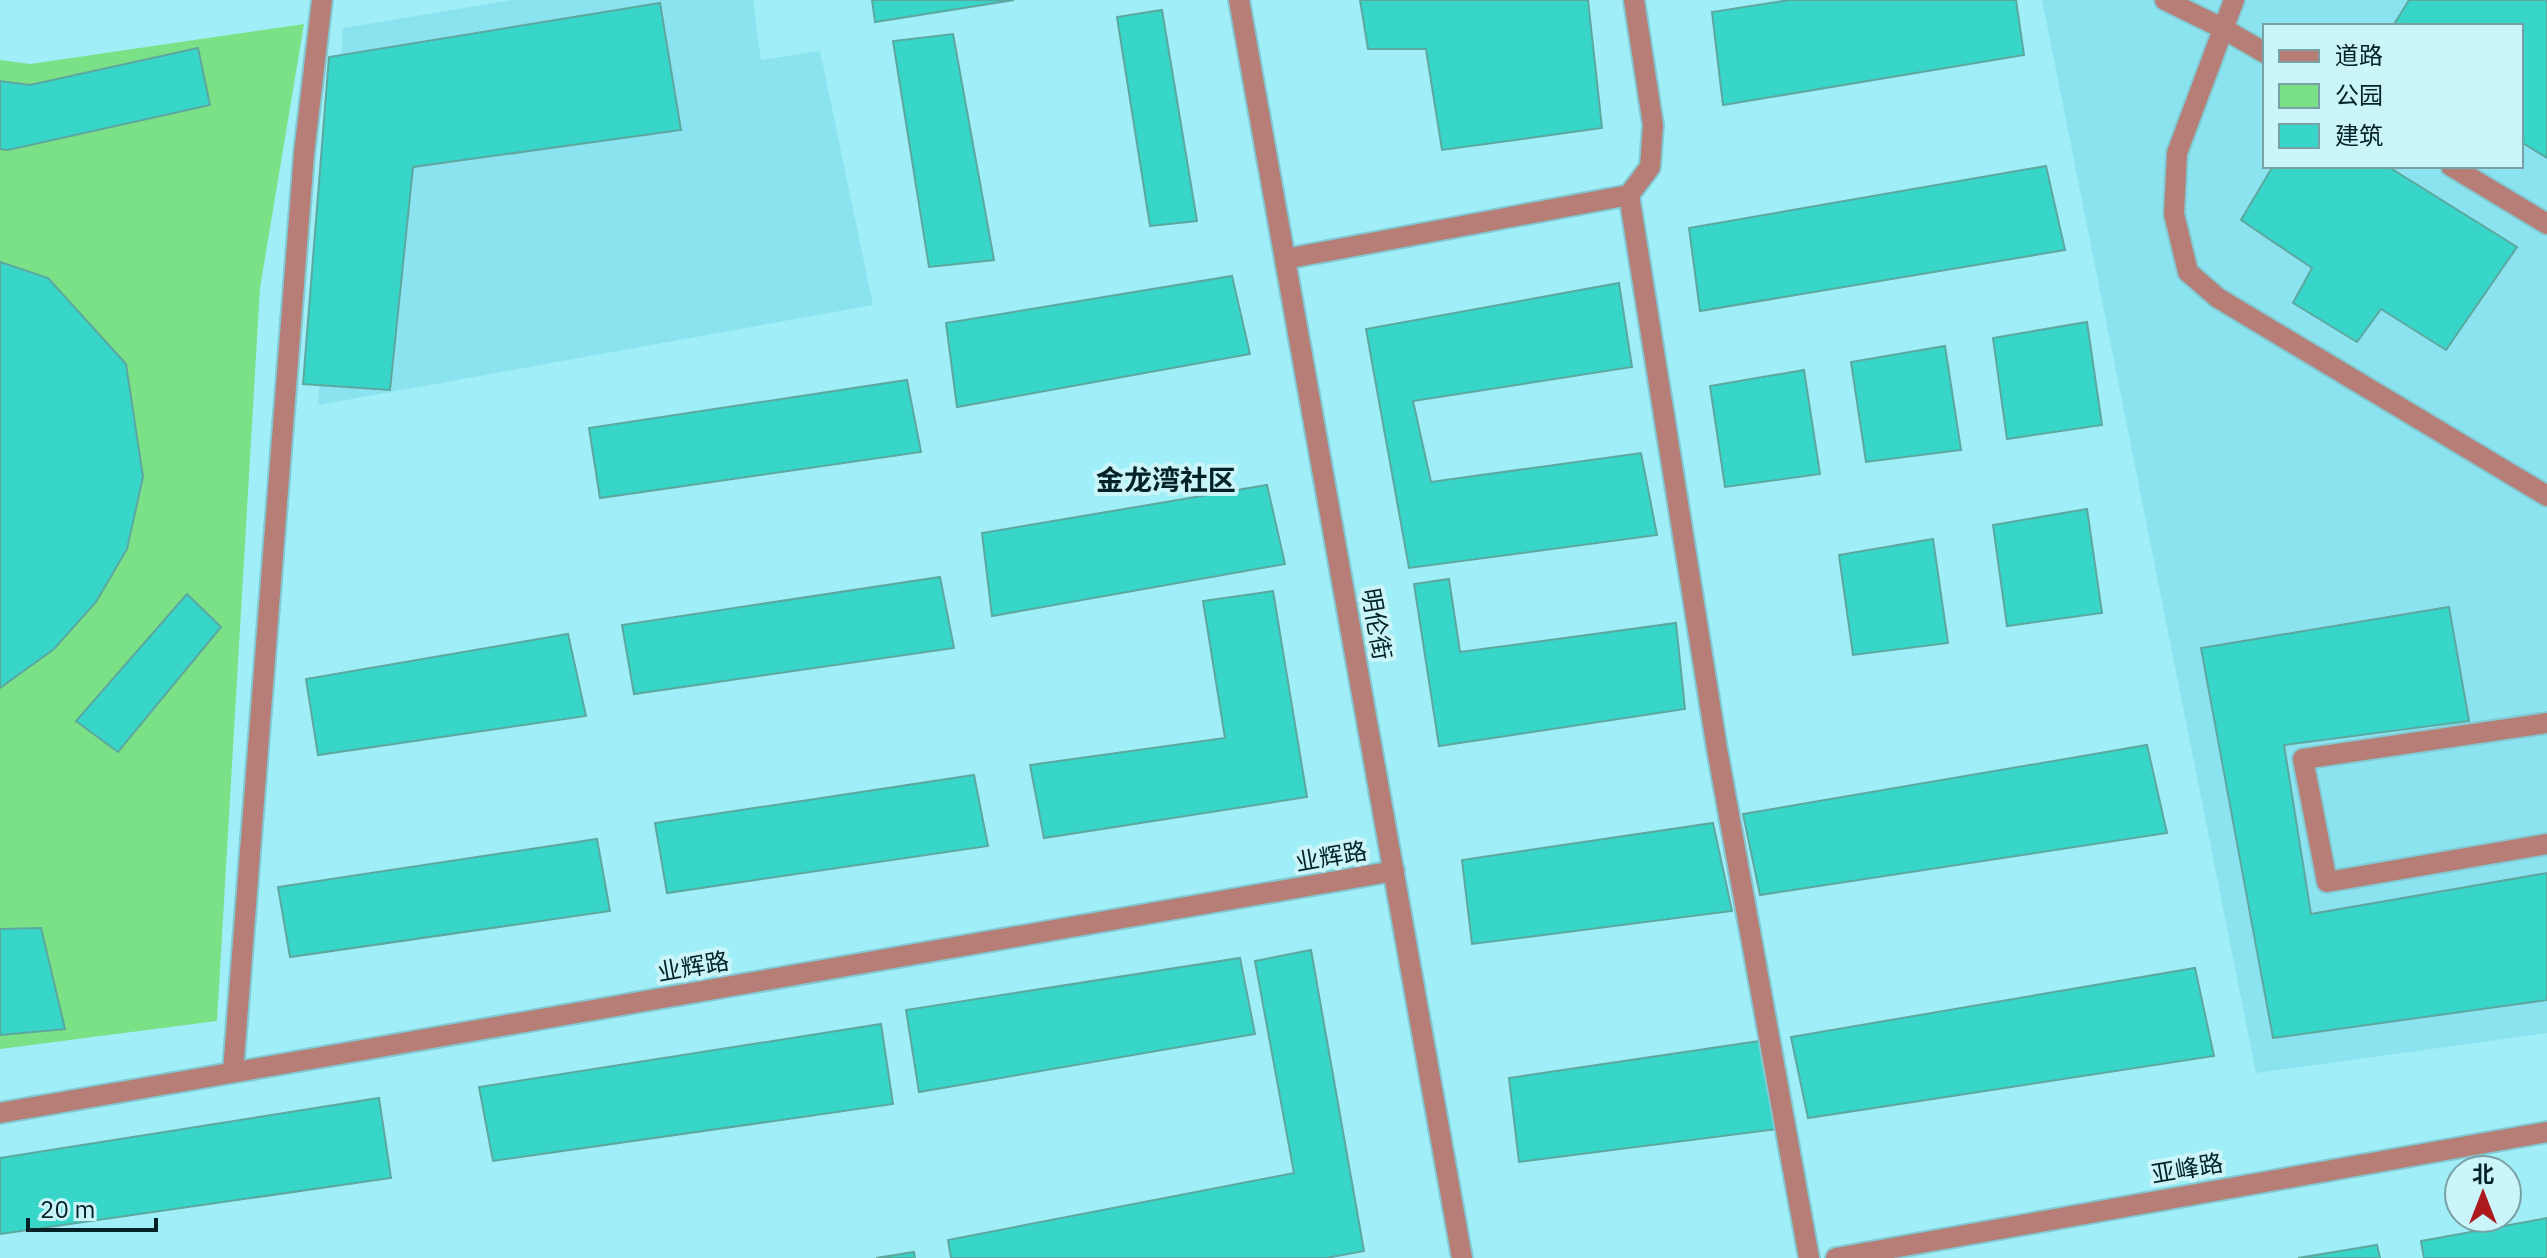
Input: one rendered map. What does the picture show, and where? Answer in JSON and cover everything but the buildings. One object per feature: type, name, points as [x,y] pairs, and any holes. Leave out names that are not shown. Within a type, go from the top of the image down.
[{"type":"street","points":[[233,1072],[304,154],[322,0]]},
{"type":"street","name":"明伦街","points":[[1239,0],[1462,1258]]},
{"type":"street","points":[[1285,259],[1629,195],[1650,167],[1653,125],[1634,0]]},
{"type":"street","points":[[2165,0],[2263,52]]},
{"type":"street","points":[[2234,0],[2177,153],[2174,214],[2188,272],[2218,298],[2547,496]]},
{"type":"street","points":[[2454,168],[2547,224]]},
{"type":"street","points":[[1629,195],[1717,749],[1809,1258]]},
{"type":"street","points":[[2547,723],[2303,759],[2327,882],[2547,844]]},
{"type":"street","name":"业辉路","points":[[0,1113],[1394,871]]},
{"type":"street","name":"亚峰路","points":[[1836,1258],[2547,1132]]},
{"type":"shaded area","points":[[511,0],[753,0],[761,60],[820,51],[873,305],[318,405],[343,28]]},
{"type":"shaded area","points":[[2042,0],[2547,0],[2547,1033],[2256,1073]]},
{"type":"green space","points":[[304,24],[260,288],[217,1021],[0,1049],[0,60],[30,64]]},
{"type":"district","name":"金龙湾社区","points":[[1166,479]]}]
